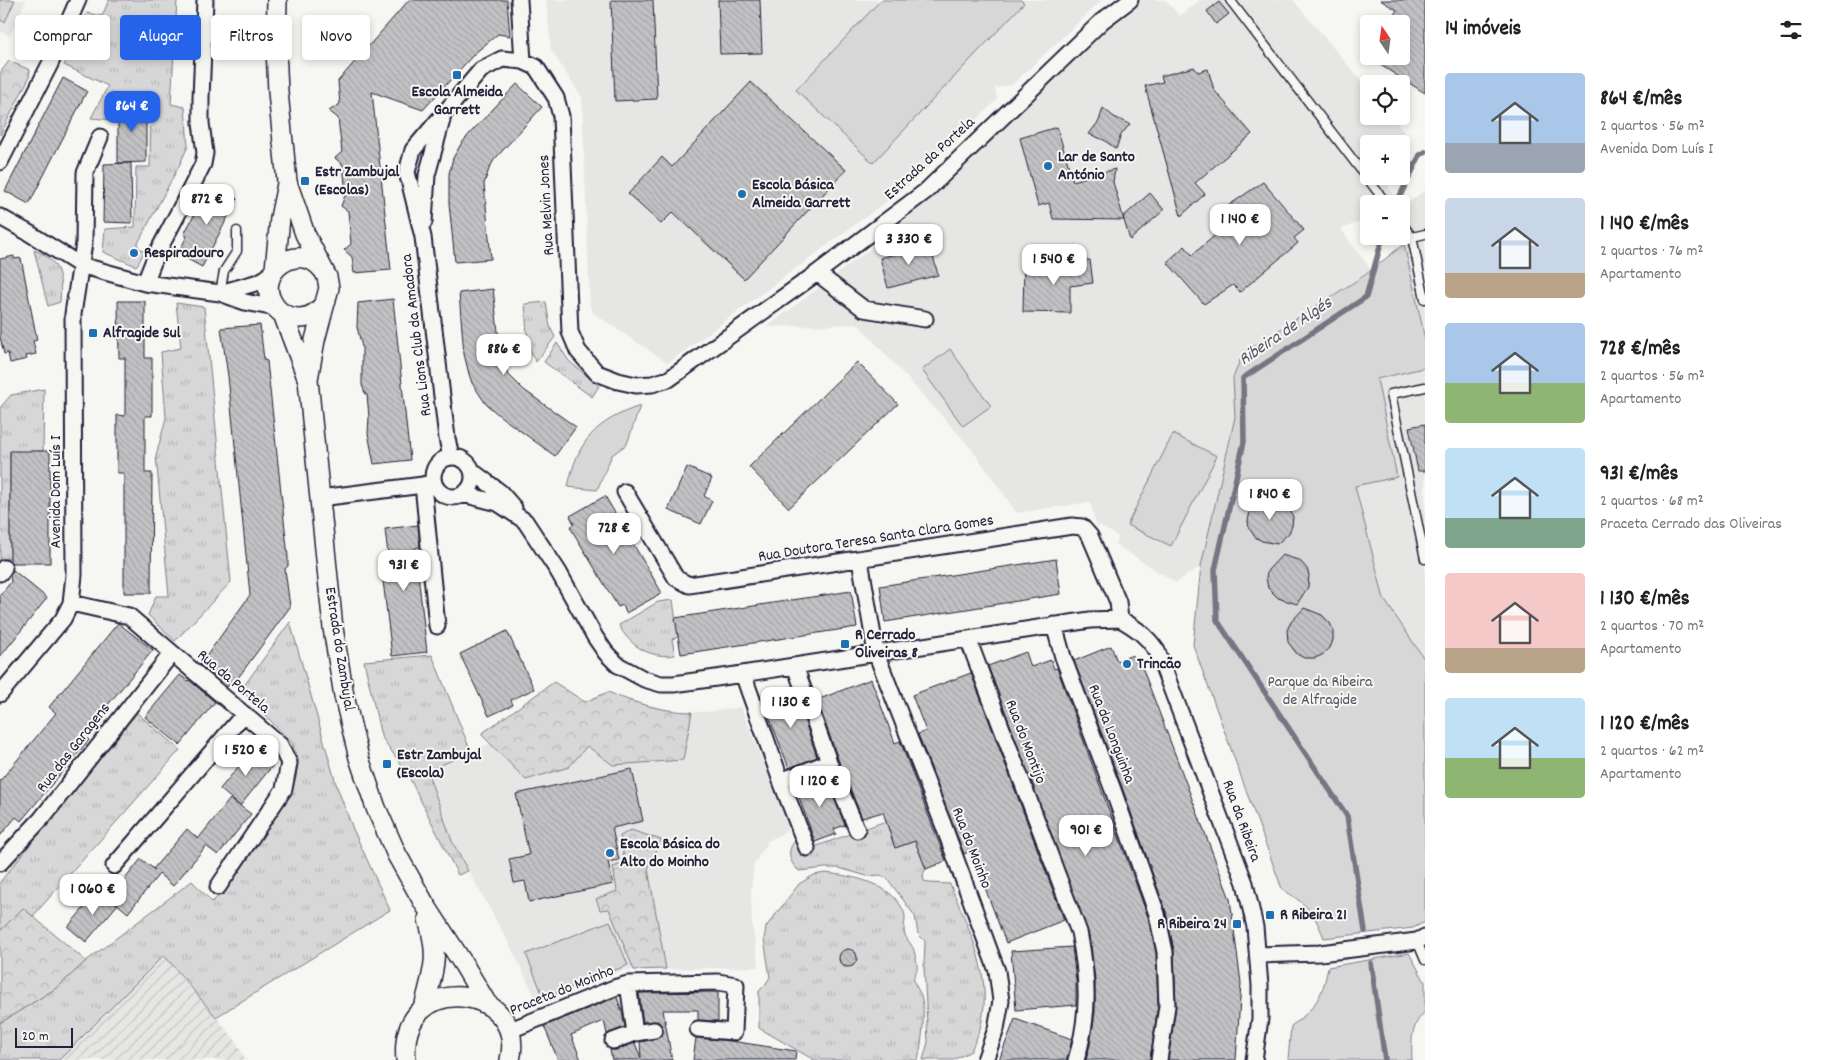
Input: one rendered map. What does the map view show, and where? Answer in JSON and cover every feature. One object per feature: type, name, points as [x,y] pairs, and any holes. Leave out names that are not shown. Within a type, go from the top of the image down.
[{"type":"street","points":[[0,162],[50,64],[78,0]]},
{"type":"street","points":[[145,283],[155,257],[203,164],[205,154],[201,98],[206,0]]},
{"type":"street","name":"Estrada do Zambujal","points":[[277,0],[276,48],[278,92],[287,182],[305,234],[325,272],[329,288],[315,340],[308,380],[333,628],[344,696],[358,758],[396,855],[487,1004],[503,1021],[508,1031]]},
{"type":"street","points":[[519,0],[524,60]]},
{"type":"street","name":"Estrada da Portela","points":[[636,385],[652,384],[669,378],[817,273],[926,191],[1102,21],[1130,0]]},
{"type":"street","name":"Rua Lions Club da Amadora","points":[[452,457],[446,428],[423,237],[427,175],[444,113],[481,70],[502,59],[524,60]]},
{"type":"street","name":"Rua Melvin Jones","points":[[524,60],[536,67],[556,98],[561,116],[570,332],[578,351],[597,373],[636,385]]},
{"type":"street","name":"Avenida Dom Luís I","points":[[0,694],[63,619],[71,603],[74,575],[73,314],[84,243],[85,173],[100,137]]},
{"type":"street","name":"Estrada do Zambujal","points":[[287,182],[273,272],[268,284],[269,294],[279,311],[308,380]]},
{"type":"street","points":[[0,217],[29,232],[80,265],[145,283],[220,293],[279,311],[290,317],[308,317],[322,308],[326,300]]},
{"type":"street","points":[[220,293],[258,282],[289,259],[297,258],[313,261],[325,272]]},
{"type":"street","points":[[817,273],[864,309],[925,319]]},
{"type":"street","points":[[438,626],[428,483],[432,478],[435,467],[445,458],[452,457],[464,461],[472,471],[510,502],[558,572],[606,653],[618,665],[644,679],[661,684],[674,684],[743,674],[1054,625],[1090,620],[1120,619]]},
{"type":"street","points":[[320,498],[428,483],[444,495],[457,496],[463,494],[472,484],[472,471]]},
{"type":"street","name":"Rua Doutora Teresa Santa Clara Gomes","points":[[625,492],[676,578],[689,585],[1072,526],[1082,527],[1090,536],[1118,602],[1120,619]]},
{"type":"street","points":[[463,494],[498,503],[519,516]]},
{"type":"street","name":"Rua do Moinho","points":[[860,560],[876,653],[959,866],[997,971],[1001,1001],[996,1029],[985,1060]]},
{"type":"street","name":"Rua da Portela","points":[[71,603],[129,616],[280,745],[289,763],[284,789],[218,887]]},
{"type":"street","name":"Rua da Ribeira","points":[[1120,619],[1149,639],[1163,663],[1245,883],[1255,927],[1258,955],[1260,1019],[1254,1060]]},
{"type":"street","name":"Rua da Longuinha","points":[[1054,625],[1062,658],[1110,781],[1157,914],[1165,952],[1167,1006],[1159,1060]]},
{"type":"street","name":"Rua do Montijo","points":[[968,639],[1079,932],[1086,966],[1087,997],[1084,1030],[1076,1060]]},
{"type":"street","name":"Rua das Garagens","points":[[0,863],[42,818],[172,653]]},
{"type":"street","points":[[795,666],[829,762],[857,830]]},
{"type":"street","points":[[743,674],[807,848]]},
{"type":"street","points":[[114,866],[244,714]]},
{"type":"street","points":[[781,781],[829,762]]},
{"type":"street","name":"Estrada do Zambujal","points":[[424,903],[432,934],[436,962],[424,1008]]},
{"type":"street","points":[[1258,955],[1320,953],[1421,939]]},
{"type":"street","name":"Praceta do Moinho","points":[[508,1031],[628,984],[718,982],[736,985],[734,1032],[698,1028]]},
{"type":"street","name":"Praceta do Moinho","points":[[628,984],[635,1034]]},
{"type":"street","points":[[406,1060],[406,1037],[416,1016],[424,1008],[438,1000],[455,996],[472,998],[487,1004]]},
{"type":"street","points":[[613,1041],[654,1030]]},
{"type":"street","points":[[508,1031],[511,1043],[510,1060]]},
{"type":"lane","points":[[1230,0],[1380,195]]},
{"type":"lane","points":[[220,293],[224,271],[237,251],[237,231]]},
{"type":"lane","points":[[1410,234],[1425,299]]},
{"type":"lane","points":[[1412,237],[1425,234]]},
{"type":"lane","points":[[1425,387],[1391,394],[1425,559]]},
{"type":"lane","points":[[1421,939],[1425,960]]},
{"type":"shaded area","points":[[0,0],[26,0],[19,15],[15,15],[15,25],[10,36],[0,31]]},
{"type":"shaded area","name":"Escola Básica Almeida Garrett","points":[[546,0],[1102,0],[1012,85],[995,88],[997,100],[914,181],[668,363],[593,313],[590,306],[582,98],[551,50]]},
{"type":"shaded area","points":[[1136,0],[1165,0],[1180,16],[1200,0],[1293,0],[1360,79],[1360,125],[1398,125],[1406,135],[1360,135],[1360,185],[1389,185],[1388,187],[1395,195],[1360,195],[1360,222],[1341,229],[1371,270],[1243,353],[1233,378],[1235,417],[1201,566],[1176,583],[1115,544],[1119,537],[1099,525],[1097,528],[1090,502],[1017,513],[971,448],[858,324],[767,327],[892,232],[997,134],[1105,24]]},
{"type":"shaded area","points":[[1425,190],[1425,339],[1404,245],[1410,245],[1410,201]]},
{"type":"shaded area","points":[[1425,364],[1425,660],[1384,599],[1355,485],[1397,477],[1377,379],[1423,368]]},
{"type":"shaded area","name":"Escola Básica do Alto do Moinho","points":[[608,692],[622,698],[680,712],[707,712],[741,707],[790,829],[768,841],[754,864],[751,890],[752,924],[759,967],[624,970],[538,1003],[511,947],[452,841],[427,771]]},
{"type":"shaded area","points":[[164,955],[236,1041],[246,1060],[57,1060]]},
{"type":"green space","points":[[0,0],[15,0],[5,22],[0,20]]},
{"type":"green space","points":[[109,0],[177,0],[176,15],[120,15],[120,60],[174,60],[171,104],[185,107],[188,146],[137,245],[144,252],[136,266],[103,252],[105,229],[135,227],[136,167],[150,167],[151,98],[114,99],[114,120],[91,118],[108,86],[64,65],[66,60],[110,60],[110,15],[102,15]]},
{"type":"green space","points":[[881,0],[1021,0],[1024,3],[873,163],[796,90]]},
{"type":"green space","points":[[9,61],[30,70],[29,78],[0,135],[0,73]]},
{"type":"green space","name":"Parque da Ribeira de Alfragide","points":[[1404,245],[1425,339],[1425,364],[1423,368],[1377,379],[1397,477],[1355,486],[1384,599],[1425,660],[1425,922],[1413,928],[1324,938],[1308,909],[1298,899],[1282,889],[1193,645],[1201,566],[1235,417],[1233,378],[1243,353],[1365,275]]},
{"type":"green space","points":[[34,250],[49,259],[58,270],[60,277],[60,302],[48,306]]},
{"type":"green space","points":[[546,302],[550,327],[555,337],[536,362],[528,342],[525,304]]},
{"type":"green space","points":[[176,303],[204,307],[231,582],[175,641],[148,615],[156,596],[169,596],[156,456],[166,418],[161,352],[181,348]]},
{"type":"green space","points":[[557,343],[569,361],[599,386],[592,397],[544,362]]},
{"type":"green space","points":[[950,349],[991,406],[963,426],[922,370]]},
{"type":"green space","points":[[44,389],[43,451],[10,452],[10,558],[0,559],[0,408],[11,395]]},
{"type":"green space","points":[[640,406],[627,444],[612,455],[597,490],[568,487],[577,457],[591,435],[611,419]]},
{"type":"green space","points":[[1173,434],[1217,456],[1171,546],[1127,525]]},
{"type":"green space","points":[[673,600],[678,637],[672,639],[675,655],[666,656],[649,653],[635,645],[619,625],[658,602]]},
{"type":"green space","points":[[290,622],[337,787],[353,829],[390,910],[216,1017],[164,955],[59,1060],[0,1060],[0,1023],[58,987],[86,961],[192,881],[212,902],[222,893],[296,778],[298,759],[292,743],[241,690]]},
{"type":"green space","points":[[432,655],[471,752],[427,771],[452,841],[468,871],[458,875],[408,775],[381,736],[364,661]]},
{"type":"green space","points":[[554,682],[585,702],[608,692],[649,706],[692,712],[683,760],[613,765],[587,746],[569,767],[526,780],[481,734]]},
{"type":"green space","points":[[137,713],[180,750],[33,916],[23,909],[0,931],[0,882]]},
{"type":"green space","points":[[886,821],[895,848],[915,841],[926,869],[923,874],[924,881],[950,884],[976,948],[983,980],[984,997],[981,1024],[971,1051],[953,1060],[923,1060],[928,1042],[924,967],[925,941],[918,934],[915,916],[887,878],[880,875],[867,876],[839,868],[799,871],[792,863],[790,851],[797,839],[806,850]]},
{"type":"green space","points":[[631,830],[661,840],[648,869],[666,969],[634,970],[609,909],[600,910],[596,899],[617,891],[613,867],[625,863],[620,836]]},
{"type":"green space","points":[[836,874],[870,883],[891,894],[904,912],[904,932],[913,949],[917,965],[914,981],[921,995],[923,1009],[923,1027],[918,1060],[814,1060],[759,1028],[759,991],[770,977],[764,939],[766,927],[799,884],[814,875]],"holes":[[[847,949],[856,953],[857,958],[853,966],[844,967],[840,963],[840,954]]]},
{"type":"green space","points":[[23,908],[86,961],[58,987],[0,1023],[0,931]]},
{"type":"green space","points":[[610,921],[628,965],[544,998],[526,954]]},
{"type":"green space","points":[[1409,953],[1425,982],[1425,1012],[1414,1028],[1412,1060],[1288,1060],[1291,1026],[1306,1014],[1317,1001],[1328,967]]},
{"type":"building","points":[[409,0],[507,0],[510,36],[498,34],[475,53],[423,110],[372,92],[391,270],[354,273],[352,257],[344,250],[351,244],[348,211],[341,206],[346,193],[343,165],[335,158],[342,152],[338,118],[329,111],[340,104],[338,81],[356,60],[370,60],[370,44]]},
{"type":"building","points":[[611,0],[653,0],[657,99],[615,101]]},
{"type":"building","points":[[718,0],[760,0],[762,53],[720,54]]},
{"type":"building","points":[[1380,0],[1425,0],[1425,93],[1410,84],[1410,75],[1396,75],[1380,65],[1410,65],[1410,15],[1394,15],[1397,10]]},
{"type":"building","points":[[1219,2],[1229,14],[1216,24],[1207,11]]},
{"type":"building","points":[[1194,67],[1198,72],[1208,69],[1214,90],[1252,134],[1195,183],[1205,194],[1181,216],[1145,86],[1163,82],[1161,76]]},
{"type":"building","points":[[63,78],[87,91],[29,204],[5,191]]},
{"type":"building","points":[[751,82],[846,170],[744,279],[673,212],[661,224],[628,194],[662,157],[672,167]]},
{"type":"building","points":[[517,84],[542,107],[494,160],[489,169],[484,184],[491,259],[455,262],[449,203],[449,174],[453,158],[461,144],[472,131]]},
{"type":"building","points":[[118,103],[146,103],[146,162],[118,163]]},
{"type":"building","points":[[1103,108],[1114,117],[1130,124],[1121,135],[1116,149],[1104,140],[1089,134],[1099,121]]},
{"type":"building","points":[[1057,127],[1073,181],[1115,169],[1113,182],[1124,220],[1053,219],[1049,203],[1038,206],[1020,138]]},
{"type":"building","points":[[131,163],[132,223],[103,222],[104,164]]},
{"type":"building","points":[[1263,182],[1304,230],[1294,238],[1298,243],[1240,292],[1233,285],[1204,304],[1167,262],[1185,246],[1192,255],[1232,221],[1222,210]]},
{"type":"building","points":[[213,186],[237,199],[202,267],[178,254],[187,236],[184,234],[203,199],[206,200]]},
{"type":"building","points":[[1150,193],[1164,210],[1130,240],[1123,217]]},
{"type":"building","points":[[930,245],[938,275],[888,288],[880,258]]},
{"type":"building","points":[[14,256],[14,259],[21,258],[37,340],[33,341],[36,354],[26,356],[27,359],[10,363],[8,353],[4,354],[0,337],[0,259]]},
{"type":"building","points":[[1090,260],[1093,283],[1070,286],[1070,313],[1023,312],[1024,267],[1055,269],[1055,261]]},
{"type":"building","points":[[493,289],[501,357],[508,374],[524,390],[576,427],[555,456],[486,404],[472,383],[464,354],[459,293]]},
{"type":"building","points":[[393,299],[410,460],[374,464],[368,433],[367,394],[362,385],[362,347],[357,327],[358,303]]},
{"type":"building","points":[[118,301],[145,301],[145,358],[152,358],[152,416],[145,416],[145,473],[152,473],[151,593],[124,593],[124,473],[117,473],[117,415],[125,416],[125,358],[119,358]]},
{"type":"building","points":[[260,325],[264,360],[267,361],[288,557],[288,566],[285,569],[290,607],[232,686],[230,684],[227,687],[200,665],[250,595],[228,376],[221,328]]},
{"type":"building","points":[[857,362],[898,404],[789,508],[749,467]]},
{"type":"building","points":[[1425,424],[1425,471],[1418,471],[1409,427]]},
{"type":"building","points":[[10,451],[50,451],[50,563],[12,563],[10,561]]},
{"type":"building","points":[[687,467],[712,478],[704,496],[712,501],[701,524],[668,510]]},
{"type":"building","points":[[605,496],[662,593],[626,613],[623,605],[618,607],[570,527],[574,524],[570,516]]},
{"type":"building","points":[[1271,498],[1282,501],[1288,506],[1293,517],[1289,533],[1277,544],[1262,541],[1255,537],[1249,528],[1248,521],[1250,511],[1254,505],[1264,499]]},
{"type":"building","points":[[418,525],[420,547],[415,548],[427,652],[392,656],[382,572],[390,571],[385,529]]},
{"type":"building","points":[[1282,555],[1298,560],[1307,569],[1309,575],[1308,587],[1297,604],[1278,598],[1268,588],[1266,577],[1268,570]]},
{"type":"building","points":[[1056,559],[1061,594],[885,622],[880,586]]},
{"type":"building","points":[[13,570],[47,598],[0,657],[0,595],[11,582],[10,575]]},
{"type":"building","points":[[851,591],[857,627],[681,654],[675,618]]},
{"type":"building","points":[[1304,608],[1322,615],[1330,623],[1333,630],[1333,640],[1330,648],[1315,658],[1304,658],[1297,654],[1288,642],[1287,630],[1291,622]]},
{"type":"building","points":[[118,623],[153,650],[83,735],[89,740],[21,821],[16,817],[0,836],[0,781],[56,713],[49,707]]},
{"type":"building","points":[[507,631],[534,689],[511,700],[513,705],[489,716],[460,654]]},
{"type":"building","points":[[1111,646],[1117,661],[1133,655],[1138,668],[1142,667],[1230,899],[1241,983],[1236,1060],[1168,1060],[1176,1006],[1174,951],[1166,912],[1122,787],[1074,661]]},
{"type":"building","points":[[1026,652],[1031,667],[1051,660],[1054,669],[1057,668],[1148,917],[1156,953],[1158,1005],[1150,1060],[1086,1060],[1095,1012],[1095,980],[1091,946],[1093,946],[988,666]]},
{"type":"building","points":[[971,673],[1064,920],[1006,943],[971,851],[964,854],[918,734],[926,731],[912,695]]},
{"type":"building","points":[[180,675],[189,680],[215,702],[180,745],[145,717]]},
{"type":"building","points":[[871,679],[895,743],[900,741],[946,861],[926,869],[915,841],[895,848],[883,812],[862,818],[817,700]]},
{"type":"building","points":[[794,690],[817,757],[789,768],[763,701]]},
{"type":"building","points":[[253,749],[273,765],[240,806],[220,789]]},
{"type":"building","points":[[632,769],[643,821],[612,828],[619,860],[608,862],[613,884],[529,902],[525,881],[514,883],[509,859],[529,855],[516,794]]},
{"type":"building","points":[[824,774],[845,825],[834,829],[836,834],[815,842],[795,786]]},
{"type":"building","points":[[230,799],[251,814],[218,855],[206,846],[173,886],[159,874],[128,913],[110,898],[141,859],[153,869],[187,829],[198,839]]},
{"type":"building","points":[[99,890],[118,904],[86,942],[68,927]]},
{"type":"building","points":[[1072,947],[1076,981],[1076,1005],[1016,1010],[1011,951]]},
{"type":"building","points":[[848,949],[854,952],[857,958],[854,964],[848,967],[842,964],[839,958],[842,952]]},
{"type":"building","points":[[718,992],[718,1021],[698,1020],[698,1010],[663,1010],[672,1060],[612,1060],[610,1050],[616,1050],[635,1043],[641,1058],[640,1042],[656,1039],[663,1034],[663,1028],[658,1021],[643,1022],[639,993]]},
{"type":"building","points":[[617,997],[625,1027],[607,1034],[604,1021],[571,1035],[581,1060],[558,1060],[544,1026]]},
{"type":"building","points":[[1015,1019],[1072,1039],[1067,1060],[999,1060]]},
{"type":"building","points":[[696,1038],[731,1041],[796,1051],[795,1060],[693,1060]]},
{"type":"waterway","name":"Ribeira de Algés","points":[[1400,195],[1420,155],[1425,152]]},
{"type":"waterway","name":"Ribeira de Algés","points":[[1365,931],[1347,816],[1217,620],[1215,570],[1244,442],[1243,378],[1366,297],[1380,245]]},
{"type":"waterway","name":"Ribeira de Algés","points":[[1371,963],[1385,1060]]},
{"type":"place","name":"Escola Almeida Garrett","points":[[457,75]]},
{"type":"place","name":"Lar de Santo António","points":[[1048,166]]},
{"type":"place","name":"Estr Zambujal (Escolas)","points":[[305,181]]},
{"type":"place","name":"Escola Básica Almeida Garrett","points":[[742,194]]},
{"type":"place","name":"Respiradouro","points":[[134,253]]},
{"type":"place","name":"Alfragide Sul","points":[[93,333]]},
{"type":"place","name":"R Cerrado Oliveiras 8","points":[[845,644]]},
{"type":"place","name":"Trincão","points":[[1127,664]]},
{"type":"place","name":"Estr Zambujal (Escola)","points":[[387,764]]},
{"type":"place","name":"Escola Básica do Alto do Moinho","points":[[610,853]]},
{"type":"place","name":"R Ribeira 21","points":[[1270,915]]},
{"type":"place","name":"R Ribeira 24","points":[[1237,924]]}]
